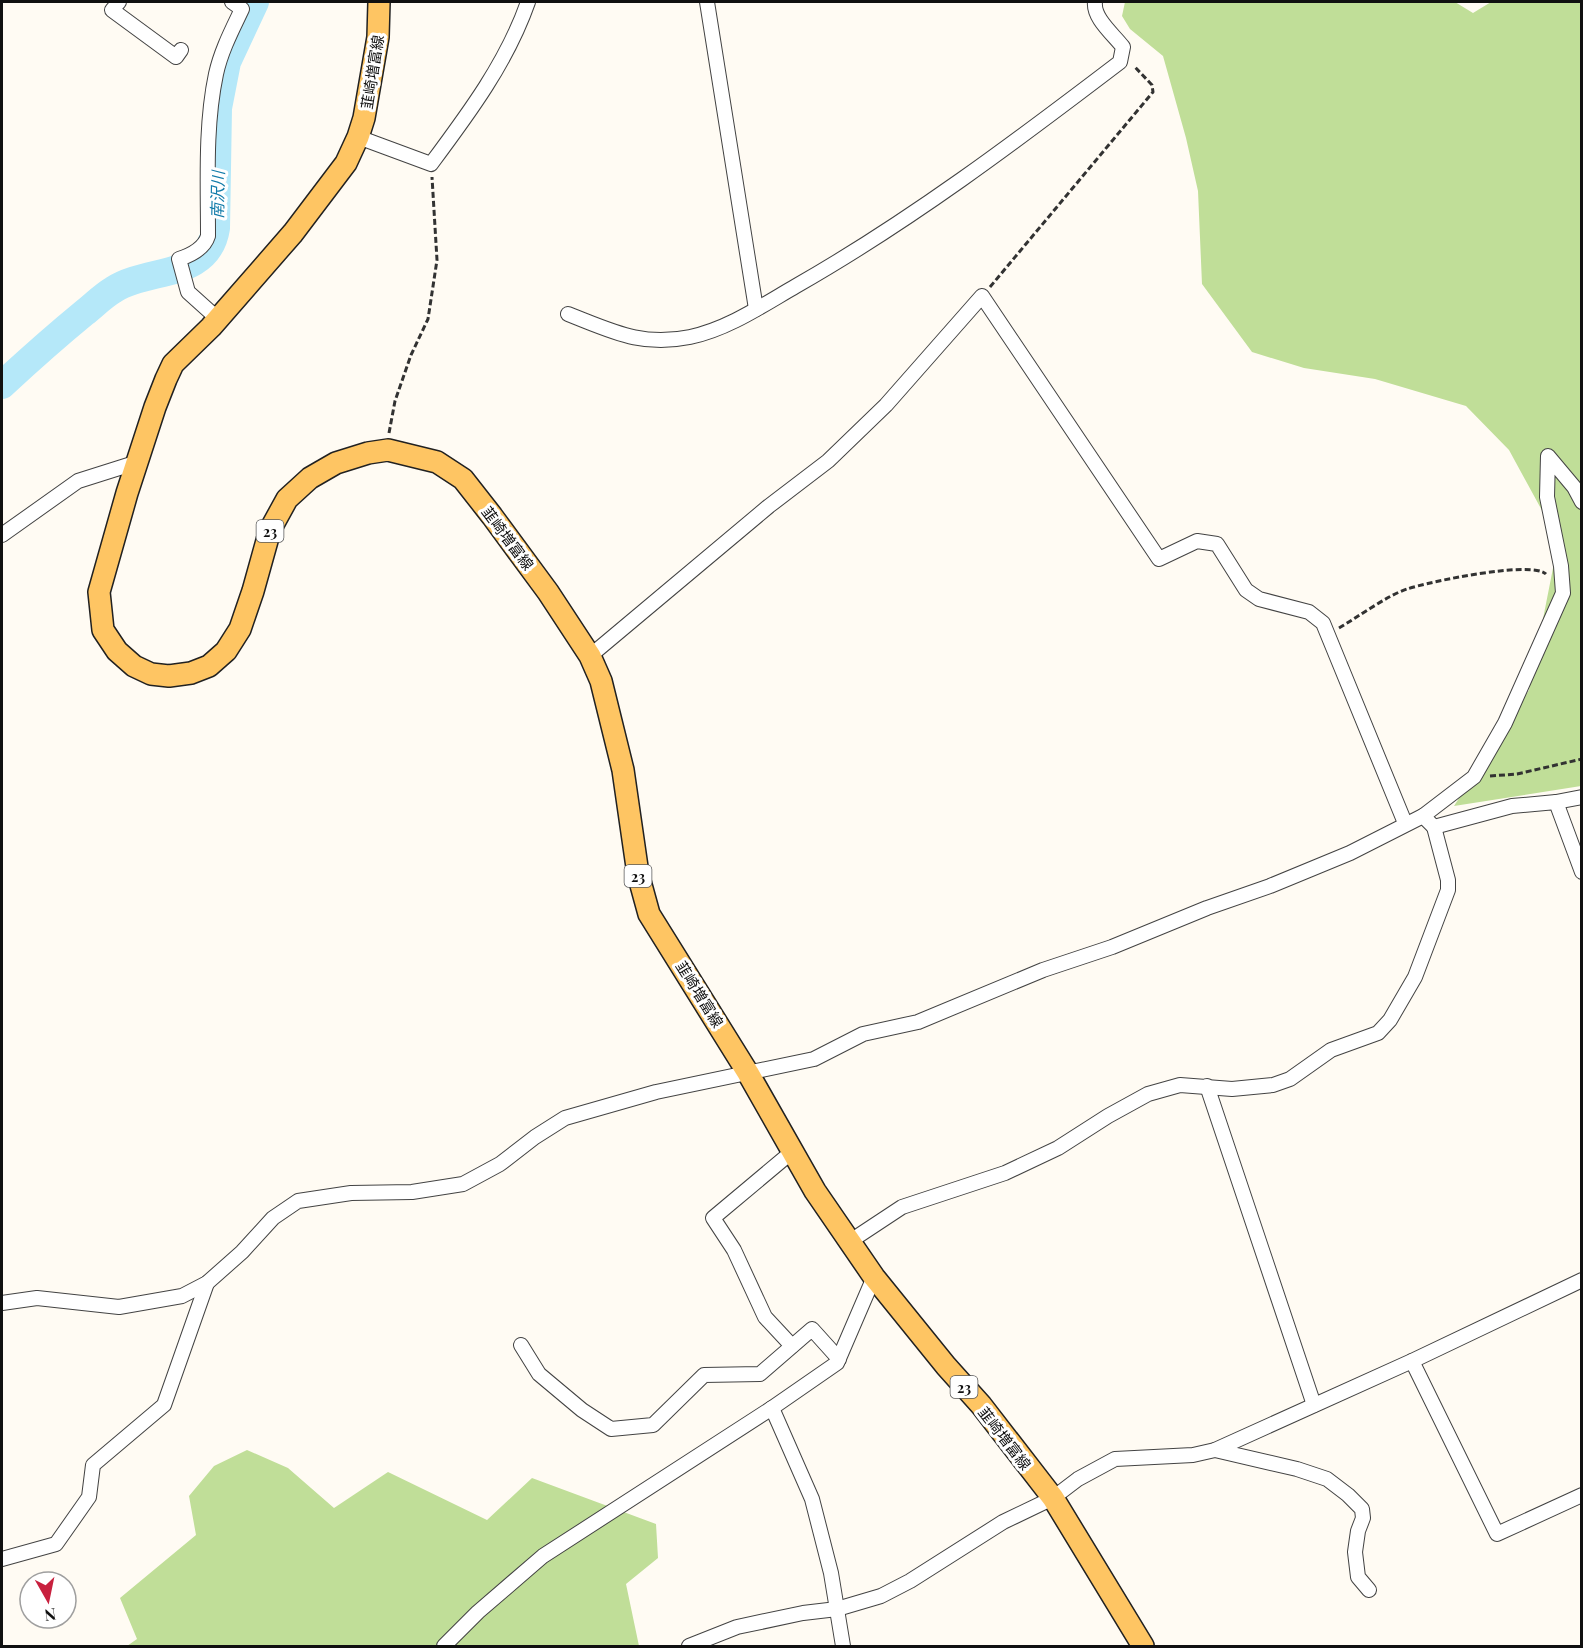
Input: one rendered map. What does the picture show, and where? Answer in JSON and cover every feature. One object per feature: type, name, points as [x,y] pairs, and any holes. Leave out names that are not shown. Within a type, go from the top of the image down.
[{"type":"main road","name":"韮崎増富線","points":[[379,2],[378,37],[364,118],[346,163],[293,233],[218,319],[173,364],[155,407],[99,592],[103,630],[117,651],[134,666],[151,674],[170,676],[191,673],[209,666],[226,651],[240,629],[270,530],[286,499],[310,478],[336,463],[368,453],[388,450],[437,462],[463,479],[548,591],[590,656],[601,681],[623,770],[638,874],[649,914],[748,1073],[815,1191],[849,1242],[874,1277],[945,1366],[981,1406],[1053,1498],[1143,1647]]},
{"type":"street","points":[[119,2],[112,10],[176,57],[181,50]]},
{"type":"street","points":[[218,319],[188,292],[179,259],[195,252],[206,242],[208,236],[209,128],[212,98],[216,72],[227,40],[242,9],[232,2]]},
{"type":"street","points":[[358,137],[431,164],[489,83],[528,2]]},
{"type":"street","points":[[707,2],[756,309]]},
{"type":"street","points":[[568,314],[633,339],[658,340],[690,337],[726,324],[756,309],[854,253],[950,189],[1120,62],[1123,47],[1097,15],[1094,8],[1095,2]]},
{"type":"street","points":[[590,656],[769,506],[828,461],[886,405],[982,296],[1159,559],[1197,541],[1217,544],[1246,590],[1259,599],[1309,612],[1323,623],[1405,823]]},
{"type":"street","points":[[2,1303],[37,1298],[119,1307],[182,1296],[207,1283],[242,1252],[273,1218],[298,1201],[351,1193],[412,1192],[463,1184],[500,1164],[535,1137],[565,1118],[656,1092],[814,1059],[863,1034],[918,1022],[1043,970],[1270,886],[1350,852],[1423,816],[1474,777],[1505,723],[1563,592],[1561,566],[1546,497],[1548,456],[1574,487],[1581,502]]},
{"type":"street","points":[[2,535],[78,481],[138,462]]},
{"type":"street","points":[[1434,827],[1512,806],[1581,797]]},
{"type":"street","points":[[1556,802],[1581,873]]},
{"type":"street","points":[[849,1242],[902,1207],[1005,1173],[1058,1148],[1148,1094],[1180,1086],[1232,1089],[1273,1085],[1290,1079],[1331,1050],[1378,1033],[1390,1020],[1415,977],[1448,890],[1448,880],[1434,827],[1423,816]]},
{"type":"street","points":[[1208,1086],[1314,1406]]},
{"type":"street","points":[[792,1346],[765,1317],[734,1250],[712,1218],[793,1151]]},
{"type":"street","points":[[444,1647],[478,1612],[543,1556],[772,1408],[837,1363],[874,1277]]},
{"type":"street","points":[[689,1647],[736,1627],[803,1613],[837,1609],[881,1596],[919,1576],[1003,1522],[1053,1498],[1078,1479],[1115,1458],[1193,1455],[1215,1450],[1412,1361],[1581,1280]]},
{"type":"street","points":[[2,1559],[56,1544],[89,1497],[93,1465],[164,1405],[207,1283]]},
{"type":"street","points":[[521,1346],[539,1374],[582,1410],[611,1429],[653,1425],[704,1375],[760,1374],[812,1329],[839,1359]]},
{"type":"street","points":[[1412,1361],[1497,1534],[1581,1495]]},
{"type":"street","points":[[772,1408],[812,1499],[831,1572],[843,1647]]},
{"type":"street","points":[[1215,1450],[1297,1468],[1327,1479],[1348,1495],[1362,1509],[1363,1518],[1358,1531],[1355,1552],[1358,1577],[1369,1590]]},
{"type":"path","points":[[982,296],[1153,92],[1152,85],[1121,55]]},
{"type":"path","points":[[388,450],[395,401],[411,355],[428,319],[438,260],[431,164]]},
{"type":"path","points":[[1328,635],[1405,590],[1428,583],[1484,573],[1533,568],[1542,570],[1548,576]]},
{"type":"path","points":[[1474,777],[1517,774],[1581,759]]},
{"type":"green space","points":[[1125,2],[1455,2],[1473,13],[1491,2],[1581,3],[1581,786],[1454,806],[1529,690],[1554,563],[1545,516],[1509,450],[1466,406],[1375,379],[1304,368],[1252,352],[1202,284],[1198,191],[1186,138],[1163,56],[1130,29],[1122,16]]},
{"type":"green space","points":[[247,1450],[288,1468],[334,1508],[388,1472],[487,1520],[532,1478],[656,1524],[658,1558],[626,1584],[639,1646],[127,1646],[137,1639],[120,1598],[196,1535],[189,1496],[214,1466]]},
{"type":"waterway","name":"南沢川","points":[[2,385],[109,292],[127,283],[189,264],[211,245],[216,228],[218,108],[227,62],[255,2]]}]
